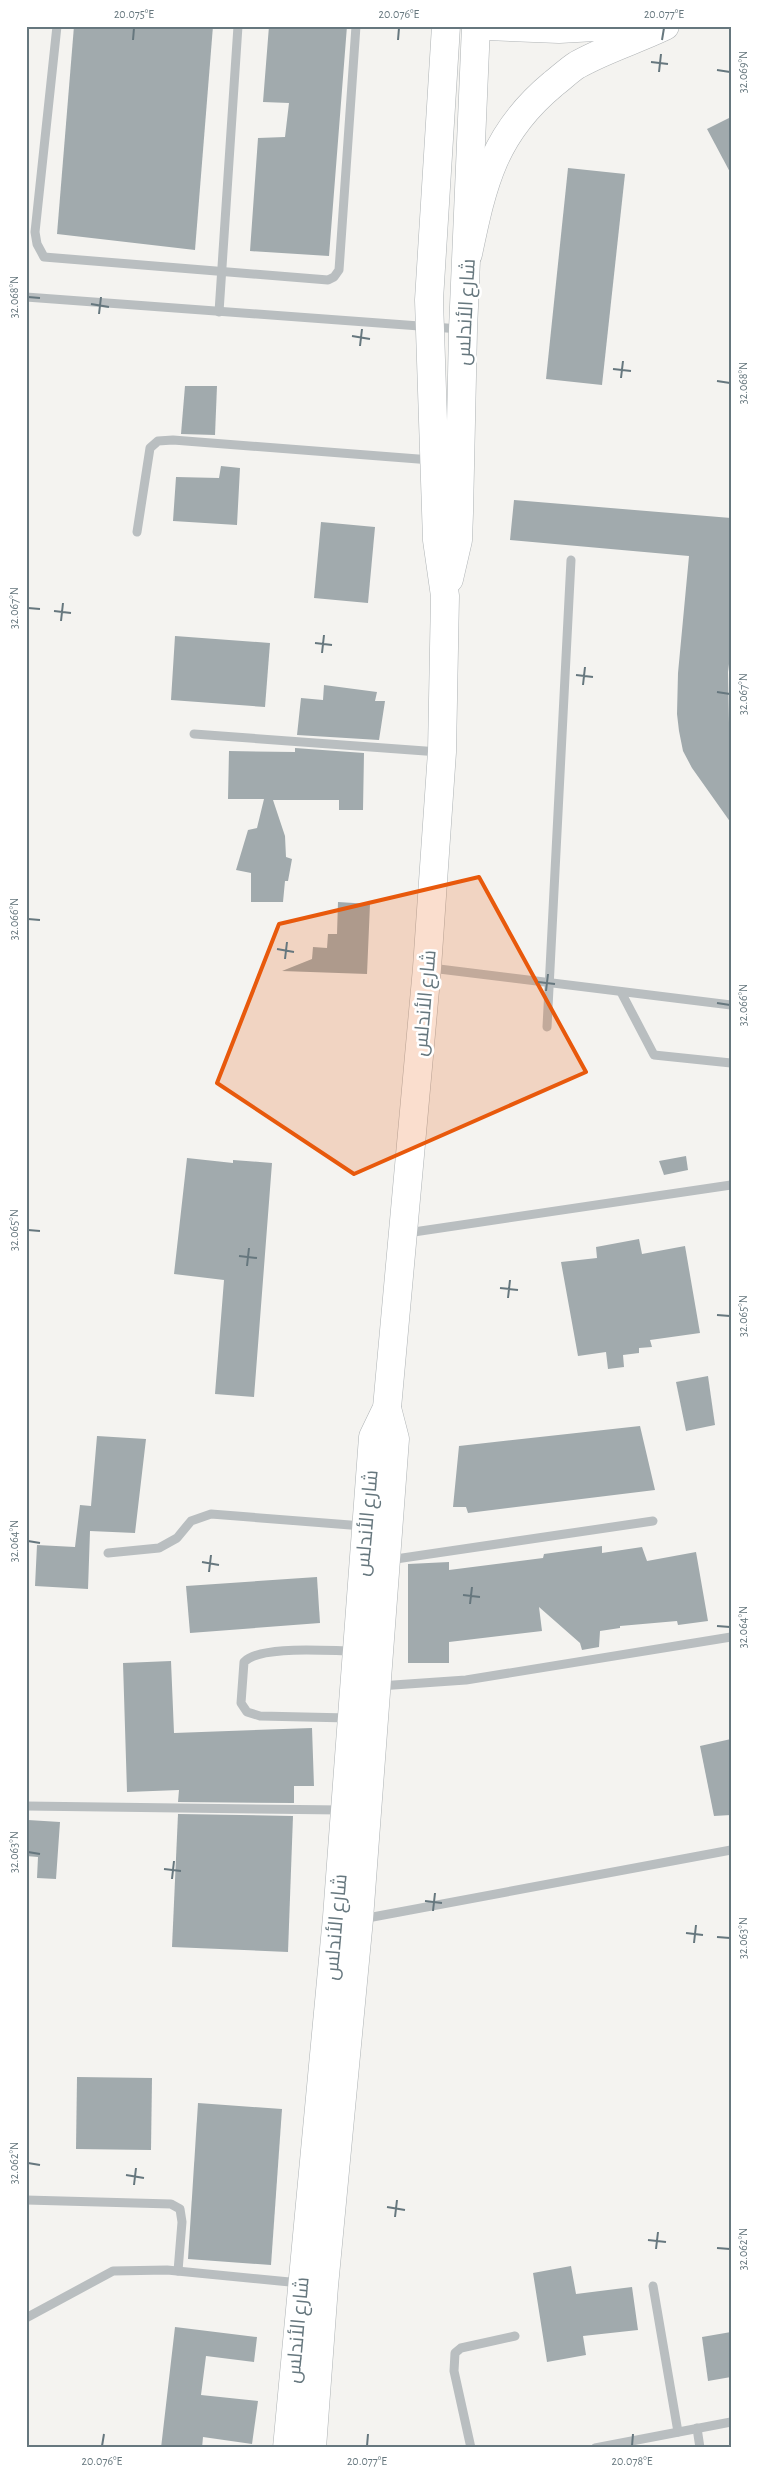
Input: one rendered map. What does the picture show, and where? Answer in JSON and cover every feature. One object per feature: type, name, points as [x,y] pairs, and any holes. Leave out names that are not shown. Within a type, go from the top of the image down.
[{"type":"main road","name":"شارع الأندلس","points":[[286,2448],[308,2344],[359,1919],[384,1561],[395,1439],[387,1408],[428,968],[442,752],[445,596],[437,540],[429,328],[430,281],[446,26]]},
{"type":"main road","name":"شارع الأندلس","points":[[445,596],[458,540],[463,330],[468,254],[476,26]]},
{"type":"main road","points":[[487,26],[559,29],[612,26]]},
{"type":"main road","points":[[468,254],[479,200],[501,143],[516,120],[543,92],[576,66],[665,26]]},
{"type":"main road","name":"شارع الأندلس","points":[[312,2448],[308,2344],[301,2283],[337,1917],[373,1437],[387,1408]]},
{"type":"street","points":[[57,26],[35,232],[37,244],[44,257],[328,280],[334,277],[338,270],[356,26]]},
{"type":"street","points":[[219,312],[238,26]]},
{"type":"street","points":[[26,297],[463,330]]},
{"type":"street","points":[[137,532],[150,448],[158,441],[173,440],[434,460]]},
{"type":"street","points":[[547,1027],[571,560]]},
{"type":"street","points":[[194,734],[442,752]]},
{"type":"street","points":[[428,968],[731,1005]]},
{"type":"street","points":[[620,992],[654,1055],[731,1063]]},
{"type":"street","points":[[404,1233],[731,1185]]},
{"type":"street","points":[[108,1553],[158,1548],[177,1538],[191,1521],[211,1514],[366,1526]]},
{"type":"street","points":[[384,1561],[652,1521]]},
{"type":"street","points":[[376,1686],[466,1680],[731,1637]]},
{"type":"street","points":[[352,1718],[260,1716],[247,1712],[242,1703],[244,1662],[250,1656],[259,1652],[356,1651]]},
{"type":"street","points":[[26,1806],[345,1810]]},
{"type":"street","points":[[359,1919],[731,1850]]},
{"type":"street","points":[[26,2200],[171,2204],[180,2210],[182,2222],[178,2271]]},
{"type":"street","points":[[26,2318],[113,2271],[178,2271],[301,2283]]},
{"type":"street","points":[[653,2286],[678,2432]]},
{"type":"street","points":[[471,2448],[454,2370],[456,2353],[461,2348],[515,2336]]},
{"type":"street","points":[[596,2448],[731,2422]]},
{"type":"street","points":[[697,2428],[700,2448]]},
{"type":"highlighted area","points":[[479,877],[586,1072],[354,1174],[217,1083],[279,924]]},
{"type":"building","points":[[74,26],[213,26],[195,250],[57,234]]},
{"type":"building","points":[[269,26],[347,26],[329,256],[250,251],[258,138],[285,137],[289,103],[263,102]]},
{"type":"building","points":[[731,117],[731,174],[707,129]]},
{"type":"building","points":[[568,168],[625,174],[602,385],[546,379]]},
{"type":"building","points":[[185,386],[217,386],[215,435],[181,434]]},
{"type":"building","points":[[221,466],[240,468],[237,525],[173,521],[176,477],[219,478]]},
{"type":"building","points":[[514,500],[731,518],[731,648],[728,672],[731,823],[692,768],[683,751],[679,731],[677,714],[678,673],[689,556],[510,540]]},
{"type":"building","points":[[321,522],[375,527],[368,603],[314,598]]},
{"type":"building","points":[[175,636],[270,643],[265,707],[171,700]]},
{"type":"building","points":[[324,685],[377,692],[375,701],[385,701],[379,740],[297,735],[301,698],[323,700]]},
{"type":"building","points":[[295,748],[364,753],[363,810],[339,810],[339,800],[273,800],[285,836],[286,857],[292,859],[288,881],[285,881],[283,902],[251,902],[251,873],[236,870],[248,830],[257,828],[264,799],[228,799],[229,751],[295,752]]},
{"type":"building","points":[[338,902],[370,904],[367,974],[282,971],[312,959],[313,947],[327,948],[328,934],[337,934]]},
{"type":"building","points":[[686,1156],[688,1170],[664,1175],[659,1161]]},
{"type":"building","points":[[187,1158],[233,1163],[233,1160],[272,1163],[254,1397],[215,1394],[224,1280],[174,1274]]},
{"type":"building","points":[[639,1239],[642,1254],[685,1246],[700,1333],[650,1340],[652,1347],[639,1348],[639,1353],[623,1355],[624,1367],[608,1369],[606,1352],[578,1356],[561,1262],[597,1258],[596,1247]]},
{"type":"building","points":[[708,1376],[715,1425],[686,1431],[676,1382]]},
{"type":"building","points":[[640,1426],[655,1490],[468,1513],[466,1507],[453,1507],[459,1446]]},
{"type":"building","points":[[97,1436],[146,1439],[135,1533],[90,1531],[88,1589],[35,1586],[37,1545],[75,1547],[80,1505],[91,1506]]},
{"type":"building","points":[[602,1546],[602,1553],[642,1547],[647,1561],[696,1552],[708,1621],[678,1625],[677,1621],[620,1626],[620,1628],[600,1631],[599,1647],[582,1650],[580,1643],[539,1607],[542,1631],[449,1642],[449,1663],[408,1663],[408,1564],[449,1562],[449,1570],[543,1558],[544,1554]]},
{"type":"building","points":[[317,1577],[320,1623],[190,1633],[186,1586]]},
{"type":"building","points":[[171,1661],[174,1733],[312,1728],[314,1786],[294,1786],[294,1803],[178,1802],[179,1790],[127,1792],[123,1663]]},
{"type":"building","points":[[731,1739],[731,1815],[714,1816],[700,1746]]},
{"type":"building","points":[[178,1814],[293,1816],[288,1952],[172,1947]]},
{"type":"building","points":[[28,1820],[60,1822],[56,1879],[37,1878],[38,1857],[26,1856]]},
{"type":"building","points":[[77,2077],[152,2078],[151,2150],[76,2149]]},
{"type":"building","points":[[198,2103],[282,2109],[271,2265],[188,2259]]},
{"type":"building","points":[[571,2266],[576,2294],[632,2287],[638,2330],[583,2336],[586,2355],[547,2362],[533,2273]]},
{"type":"building","points":[[175,2327],[257,2337],[254,2362],[206,2356],[201,2395],[258,2401],[252,2444],[203,2437],[202,2448],[161,2448]]},
{"type":"building","points":[[731,2332],[731,2377],[708,2381],[702,2337]]}]
